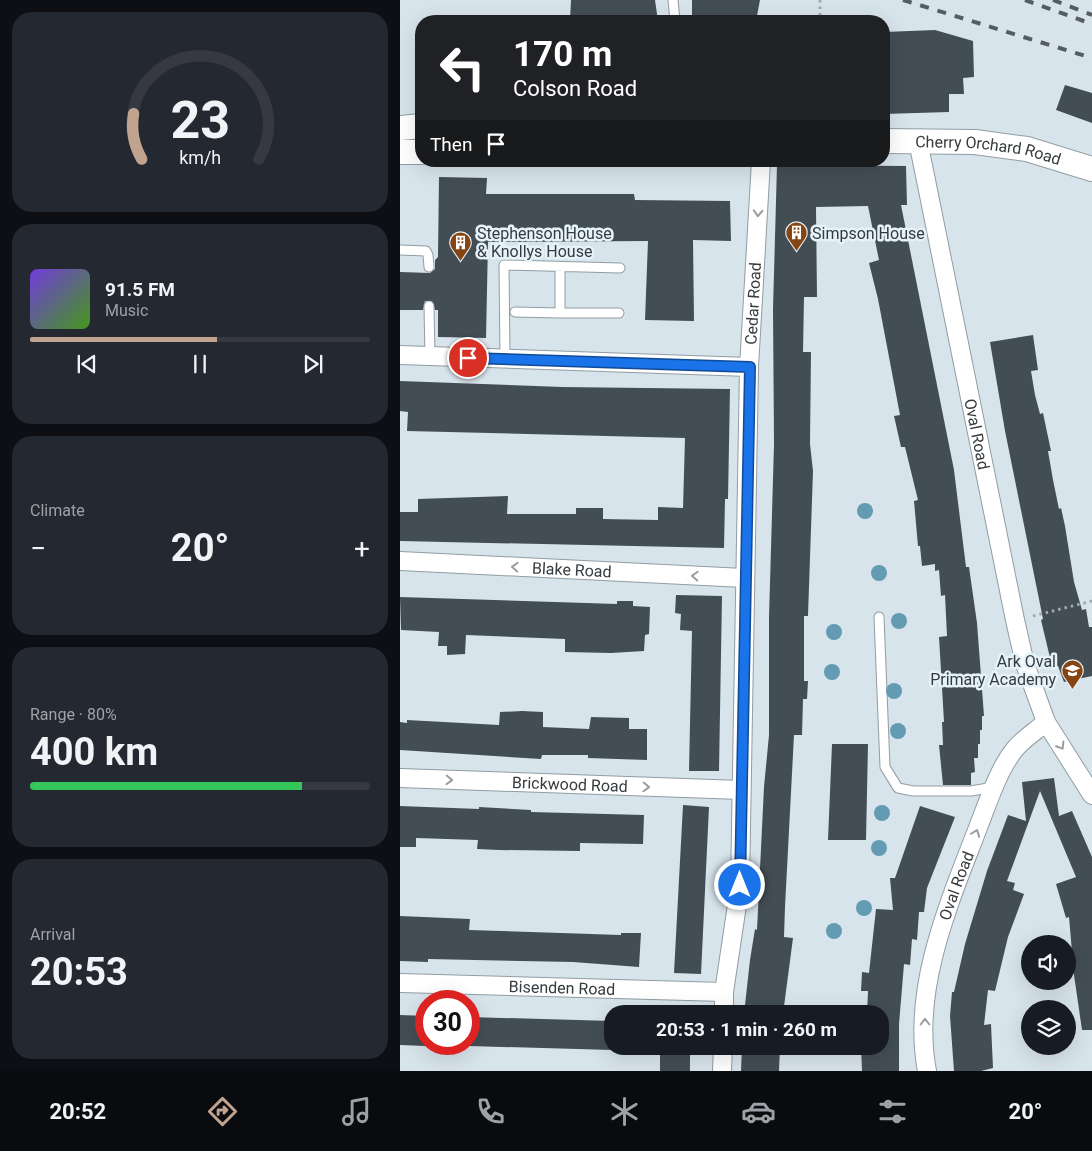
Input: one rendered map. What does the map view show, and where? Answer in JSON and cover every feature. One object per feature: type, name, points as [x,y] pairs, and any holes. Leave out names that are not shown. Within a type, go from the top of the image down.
[{"type":"street","points":[[400,128],[415,127]]},
{"type":"street","name":"Cherry Orchard Road","points":[[890,141],[975,142],[1027,149],[1092,168]]},
{"type":"street","name":"Oval Road","points":[[918,142],[1025,664],[1046,722],[1092,795]]},
{"type":"street","points":[[400,152],[415,152]]},
{"type":"street","name":"Cedar Road","points":[[724,1005],[724,992],[740,885],[744,578],[750,367],[761,167]]},
{"type":"street","points":[[400,355],[750,367]]},
{"type":"street","name":"Blake Road","points":[[400,561],[744,578]]},
{"type":"street","name":"Oval Road","points":[[927,1071],[925,1017],[928,983],[934,953],[958,878],[994,787],[1014,750],[1046,722]]},
{"type":"street","name":"Brickwood Road","points":[[400,778],[740,790]]},
{"type":"street","name":"Bisenden Road","points":[[400,983],[724,992]]},
{"type":"street","points":[[722,1071],[723,1055]]},
{"type":"lane","points":[[673,0],[674,15]]},
{"type":"lane","points":[[400,250],[426,251],[429,267]]},
{"type":"lane","points":[[505,360],[504,265],[620,268]]},
{"type":"lane","points":[[560,267],[560,313]]},
{"type":"lane","points":[[429,306],[430,357]]},
{"type":"lane","points":[[515,312],[619,313]]},
{"type":"lane","points":[[879,618],[885,767],[890,777],[898,788],[913,791],[971,791],[994,787]]},
{"type":"path","points":[[820,0],[820,15]]},
{"type":"path","points":[[1015,620],[1092,601]]},
{"type":"building","points":[[571,0],[655,0],[657,15],[570,15]]},
{"type":"building","points":[[692,0],[760,0],[757,15],[692,15]]},
{"type":"building","points":[[935,30],[973,41],[974,77],[963,78],[964,94],[949,94],[949,112],[890,114],[890,32]]},
{"type":"building","points":[[1065,85],[1092,93],[1092,123],[1056,110]]},
{"type":"building","points":[[906,166],[907,205],[901,205],[954,470],[966,567],[969,567],[977,623],[984,716],[982,716],[982,730],[980,730],[980,744],[978,744],[978,758],[974,758],[975,772],[971,773],[971,785],[943,785],[939,745],[943,745],[942,722],[944,722],[939,637],[947,636],[945,595],[941,596],[939,570],[935,571],[935,564],[922,566],[920,546],[918,546],[914,501],[918,500],[905,447],[901,447],[894,416],[900,415],[878,299],[869,263],[879,260],[868,206],[816,207],[817,297],[804,297],[803,352],[811,352],[810,444],[813,471],[808,616],[804,616],[804,681],[808,681],[807,699],[803,699],[802,735],[794,735],[785,907],[784,937],[793,938],[784,1005],[745,1005],[755,929],[757,930],[764,787],[769,735],[769,618],[774,444],[773,309],[777,167]]},
{"type":"building","name":"Stephenson House & Knollys House","points":[[439,177],[487,178],[486,194],[634,194],[635,200],[730,201],[731,241],[693,240],[694,321],[645,320],[648,241],[488,242],[486,338],[438,337],[438,310],[435,310],[432,301],[425,301],[423,310],[400,310],[400,272],[430,273],[435,269],[435,260],[438,257]]},
{"type":"building","points":[[1033,335],[1038,370],[1031,371],[1035,395],[1040,414],[1043,413],[1051,451],[1048,451],[1053,480],[1059,509],[1061,508],[1065,526],[1074,582],[1082,610],[1086,609],[1089,627],[1092,627],[1092,676],[1064,682],[1058,666],[1052,666],[1041,620],[1043,619],[1005,431],[990,342]]},
{"type":"building","points":[[400,381],[562,387],[730,389],[728,499],[725,499],[724,548],[400,541],[400,512],[418,512],[418,499],[508,496],[507,514],[576,514],[576,508],[603,508],[603,519],[658,520],[658,507],[683,508],[685,438],[407,431],[408,412],[400,411]]},
{"type":"building","points":[[676,595],[722,596],[719,771],[689,771],[692,631],[680,630],[681,614],[675,613]]},
{"type":"building","points":[[400,597],[617,604],[617,601],[633,601],[633,606],[650,607],[649,634],[645,635],[644,651],[611,653],[565,652],[565,639],[466,635],[465,654],[447,655],[447,646],[438,646],[439,632],[401,630]]},
{"type":"building","points":[[500,712],[543,712],[543,727],[589,729],[591,717],[629,718],[629,729],[647,729],[647,760],[588,758],[588,755],[542,755],[541,759],[400,750],[400,722],[407,723],[407,720],[499,725]]},
{"type":"building","points":[[832,744],[868,744],[866,840],[828,840]]},
{"type":"building","points":[[1054,778],[1059,816],[1072,811],[1092,857],[1092,1030],[1082,1030],[1076,989],[1076,935],[1071,935],[1069,917],[1066,918],[1056,884],[1076,877],[1040,791],[1007,881],[1015,883],[1013,890],[1024,894],[1008,937],[995,991],[988,990],[984,1025],[991,1024],[993,1068],[981,1071],[954,1071],[950,1016],[952,992],[954,992],[965,944],[987,871],[1008,815],[1026,821],[1022,782]]},
{"type":"building","points":[[683,805],[709,807],[701,974],[674,973]]},
{"type":"building","points":[[400,806],[479,809],[479,807],[531,810],[531,812],[644,815],[643,844],[580,843],[580,851],[499,850],[477,849],[478,840],[416,838],[416,847],[400,847]]},
{"type":"building","points":[[920,806],[955,817],[927,888],[924,912],[919,912],[917,940],[912,939],[910,965],[904,964],[899,1024],[899,1071],[862,1071],[861,1055],[889,1055],[889,1005],[867,1005],[868,991],[861,991],[862,972],[869,973],[876,909],[893,910],[890,878],[895,878]]},
{"type":"building","points":[[400,916],[470,919],[469,930],[621,935],[621,933],[641,933],[639,967],[573,962],[428,959],[428,962],[400,961]]},
{"type":"building","points":[[400,1015],[415,1016],[415,1046],[400,1045]]},
{"type":"building","points":[[480,1017],[604,1021],[604,1050],[480,1046]]},
{"type":"building","points":[[660,1055],[690,1055],[690,1071],[660,1071]]},
{"type":"building","points":[[742,1055],[780,1055],[779,1071],[741,1071]]},
{"type":"railway","points":[[903,0],[1092,58]]},
{"type":"railway","points":[[1025,0],[1092,24]]},
{"type":"railway","points":[[1053,0],[1092,15]]},
{"type":"place","name":"Simpson House","points":[[796,252]]},
{"type":"place","name":"Stephenson House & Knollys House","points":[[461,261]]},
{"type":"place","name":"Ark Oval Primary Academy","points":[[1072,689]]},
{"type":"route","points":[[468,358],[750,367],[740,790],[740,885]]}]
